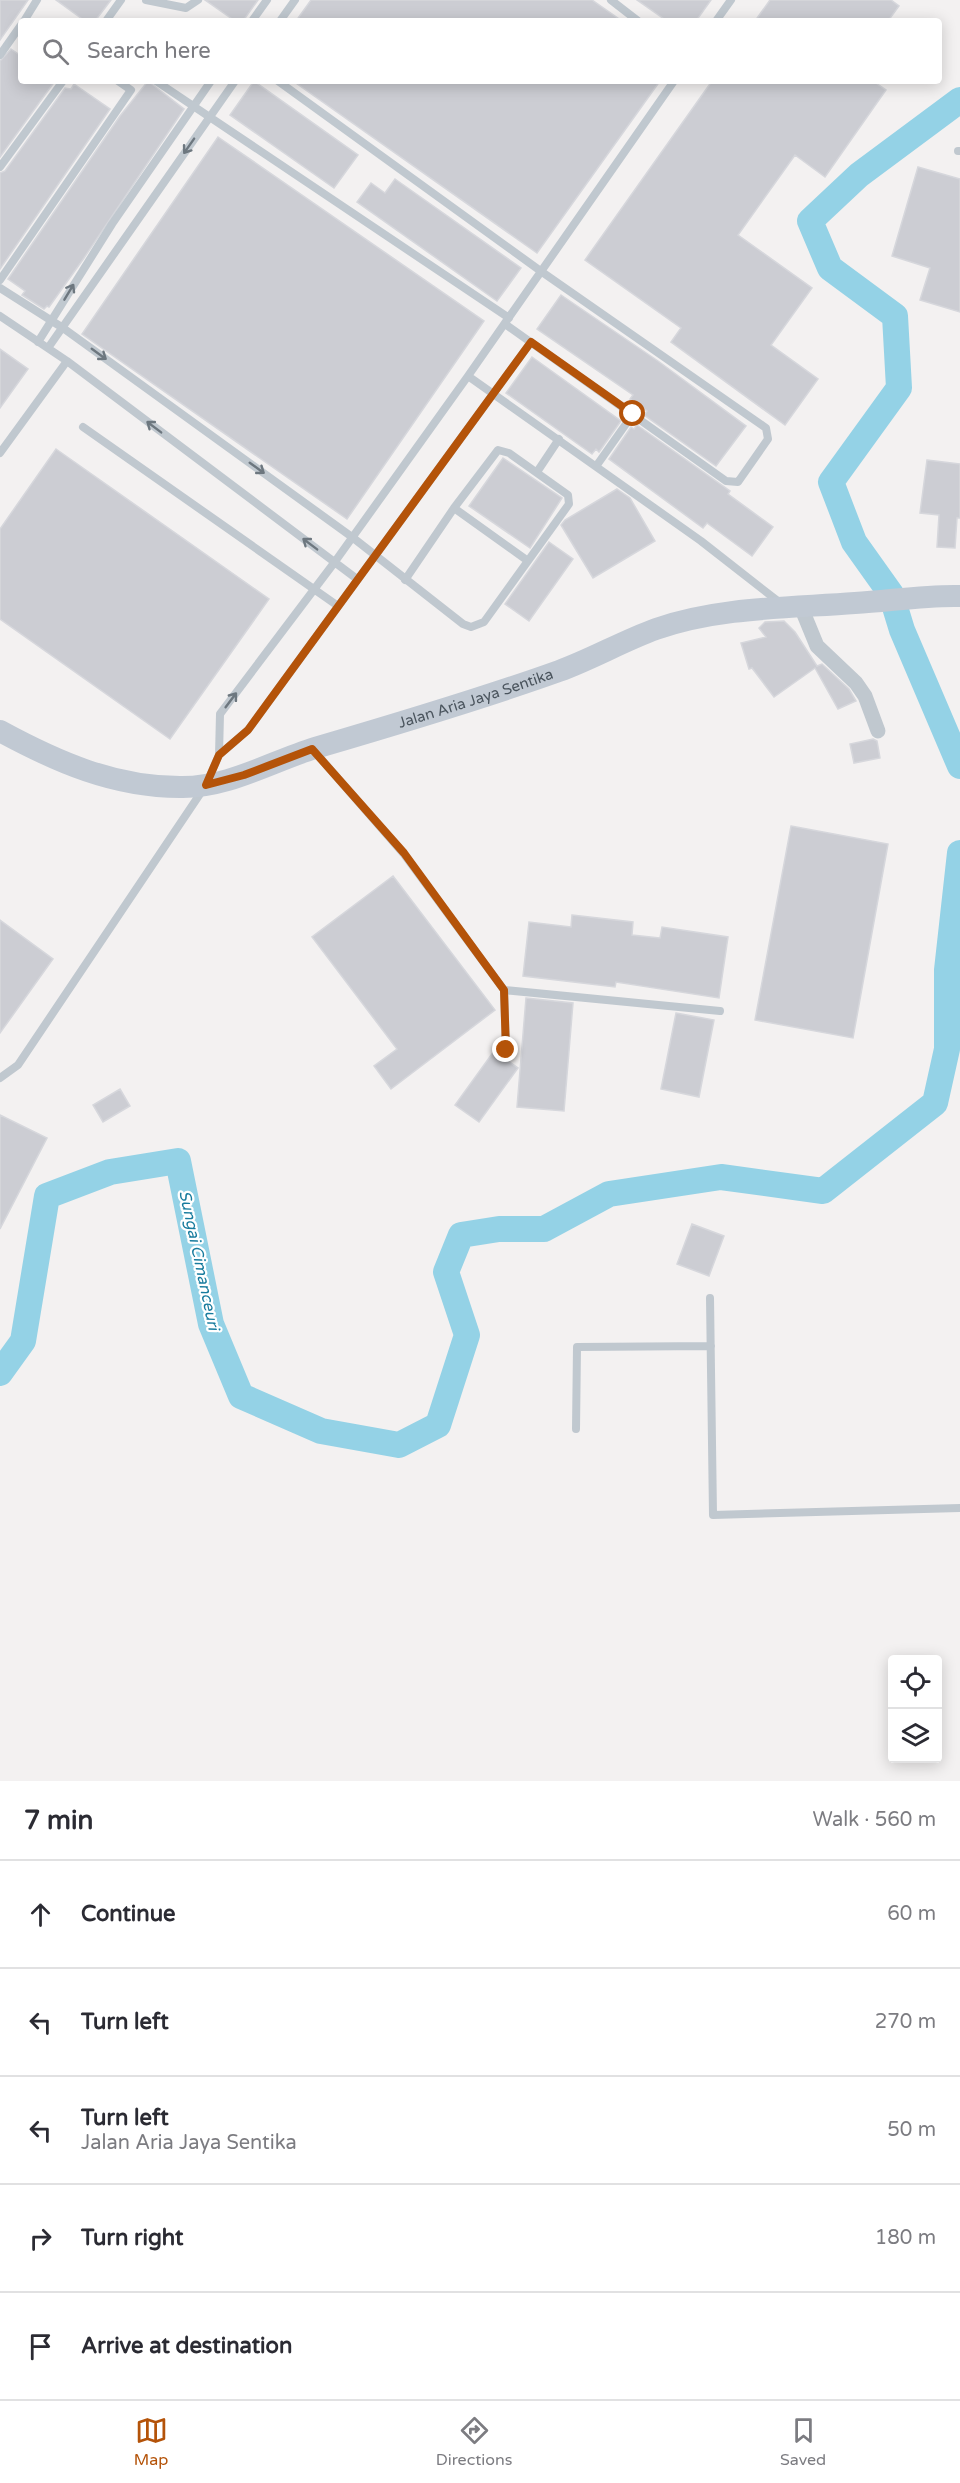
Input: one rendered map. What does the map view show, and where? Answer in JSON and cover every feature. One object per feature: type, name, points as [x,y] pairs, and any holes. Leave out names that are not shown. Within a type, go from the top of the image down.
[{"type":"street","name":"Jalan Aria Jaya Sentika","points":[[0,731],[47,757],[114,780],[149,786],[206,785],[244,775],[312,749],[452,708],[560,671],[656,629],[704,616],[950,595]]},
{"type":"street","points":[[794,608],[817,646],[856,683],[866,696],[878,731]]},
{"type":"lane","points":[[26,18],[37,0]]},
{"type":"lane","points":[[108,18],[121,0]]},
{"type":"lane","points":[[146,0],[186,8],[198,0]]},
{"type":"lane","points":[[254,18],[267,0]]},
{"type":"lane","points":[[282,18],[295,0]]},
{"type":"lane","points":[[611,0],[634,18]]},
{"type":"lane","points":[[718,18],[731,0]]},
{"type":"lane","points":[[0,55],[18,30]]},
{"type":"lane","points":[[0,167],[61,84]]},
{"type":"lane","points":[[122,84],[131,90]]},
{"type":"lane","points":[[0,280],[135,84]]},
{"type":"lane","points":[[160,84],[507,321],[531,342],[732,483],[738,482],[768,439],[766,428],[542,272],[282,84]]},
{"type":"lane","points":[[38,342],[112,224],[209,84]]},
{"type":"lane","points":[[48,348],[233,84]]},
{"type":"lane","points":[[0,1078],[18,1065],[206,785],[219,755],[220,714],[334,563],[542,272],[672,84]]},
{"type":"lane","points":[[0,288],[63,328],[352,537],[405,580],[463,624],[471,627],[484,622],[569,504],[568,495],[509,453],[498,450],[454,508],[405,580]]},
{"type":"lane","points":[[0,316],[67,361],[357,579]]},
{"type":"lane","points":[[219,755],[248,730],[374,554],[531,342]]},
{"type":"lane","points":[[0,453],[67,361]]},
{"type":"lane","points":[[468,376],[597,465],[794,608]]},
{"type":"lane","points":[[597,465],[633,414]]},
{"type":"lane","points":[[83,427],[338,606]]},
{"type":"lane","points":[[537,472],[559,439]]},
{"type":"lane","points":[[454,508],[528,561]]},
{"type":"lane","points":[[312,749],[404,853],[504,990],[506,1050]]},
{"type":"lane","points":[[504,990],[720,1011]]},
{"type":"lane","points":[[710,1298],[713,1515],[960,1508]]},
{"type":"lane","points":[[576,1430],[577,1347],[711,1346]]},
{"type":"building","points":[[0,0],[28,0],[0,40]]},
{"type":"building","points":[[56,0],[111,0],[97,18],[81,18]]},
{"type":"building","points":[[205,0],[258,0],[245,18],[231,18]]},
{"type":"building","points":[[311,0],[592,0],[618,18],[298,18]]},
{"type":"building","points":[[637,0],[711,0],[698,18],[663,18]]},
{"type":"building","points":[[770,0],[891,0],[899,6],[890,18],[757,18]]},
{"type":"building","points":[[11,49],[18,54],[18,84],[53,84],[0,157],[0,61]]},
{"type":"building","points":[[74,84],[110,109],[0,269],[0,173],[5,171],[65,88],[71,89]]},
{"type":"building","points":[[146,84],[152,84],[184,109],[84,258],[49,307],[44,309],[22,295],[25,291],[8,279],[120,116]]},
{"type":"building","points":[[252,84],[258,84],[358,155],[334,188],[230,115]]},
{"type":"building","points":[[297,84],[658,84],[537,253]]},
{"type":"building","points":[[710,84],[877,84],[886,90],[825,177],[795,155],[738,235],[812,288],[771,345],[818,379],[785,425],[671,342],[681,328],[585,260]]},
{"type":"building","points":[[218,137],[484,321],[347,519],[82,334]]},
{"type":"building","points":[[918,167],[960,179],[960,312],[920,300],[930,268],[892,256]]},
{"type":"building","points":[[395,179],[521,268],[497,301],[357,202],[371,183],[385,193]]},
{"type":"building","points":[[561,295],[658,361],[746,426],[716,466],[644,415],[647,411],[630,399],[633,395],[537,329]]},
{"type":"building","points":[[0,349],[28,369],[0,408]]},
{"type":"building","points":[[532,357],[621,421],[599,452],[596,449],[592,454],[506,393]]},
{"type":"building","points":[[637,425],[730,491],[728,494],[773,527],[752,556],[707,523],[703,528],[609,459],[631,427],[634,429]]},
{"type":"building","points":[[56,449],[269,599],[170,739],[0,619],[0,529]]},
{"type":"building","points":[[503,458],[562,498],[530,548],[469,506]]},
{"type":"building","points":[[927,460],[960,464],[960,518],[957,518],[955,548],[937,547],[939,515],[920,513]]},
{"type":"building","points":[[617,489],[630,498],[655,541],[593,578],[561,525],[565,520]]},
{"type":"building","points":[[549,542],[573,559],[529,621],[505,604]]},
{"type":"building","points":[[784,621],[795,632],[817,666],[822,664],[849,689],[856,701],[838,709],[815,668],[774,697],[752,668],[749,669],[741,643],[766,637],[759,628],[765,622]]},
{"type":"building","points":[[873,739],[877,741],[880,758],[854,763],[850,744]]},
{"type":"building","points":[[791,826],[888,844],[853,1038],[755,1020]]},
{"type":"building","points":[[393,876],[495,1010],[391,1089],[374,1066],[397,1049],[312,937]]},
{"type":"building","points":[[572,915],[633,922],[632,935],[660,938],[662,927],[728,937],[719,998],[616,982],[615,987],[523,976],[529,922],[571,927]]},
{"type":"building","points":[[0,920],[53,959],[0,1033]]},
{"type":"building","points":[[526,998],[573,1003],[564,1111],[517,1107]]},
{"type":"building","points":[[676,1013],[714,1020],[699,1097],[661,1089]]},
{"type":"building","points":[[494,1051],[518,1068],[479,1122],[455,1105]]},
{"type":"building","points":[[120,1089],[130,1106],[103,1122],[93,1105]]},
{"type":"building","points":[[0,1115],[47,1138],[0,1229]]},
{"type":"building","points":[[692,1224],[724,1236],[709,1276],[677,1264]]},
{"type":"waterway","name":"Sungai Cimanceuri","points":[[960,100],[859,175],[810,221],[830,268],[895,316],[899,388],[831,482],[854,542],[891,594],[902,630],[960,766]]},
{"type":"waterway","name":"Sungai Cimanceuri","points":[[0,1373],[23,1341],[47,1196],[110,1172],[178,1161],[211,1324],[241,1396],[321,1431],[399,1445],[438,1425],[467,1335],[446,1272],[461,1235],[499,1229],[544,1229],[609,1194],[721,1177],[823,1191],[935,1103],[947,1049],[947,970],[960,853]]},
{"type":"route","points":[[506,1050],[504,990],[404,853],[312,749],[244,775],[206,785],[219,755],[248,730],[374,554],[531,342],[633,414]]}]
